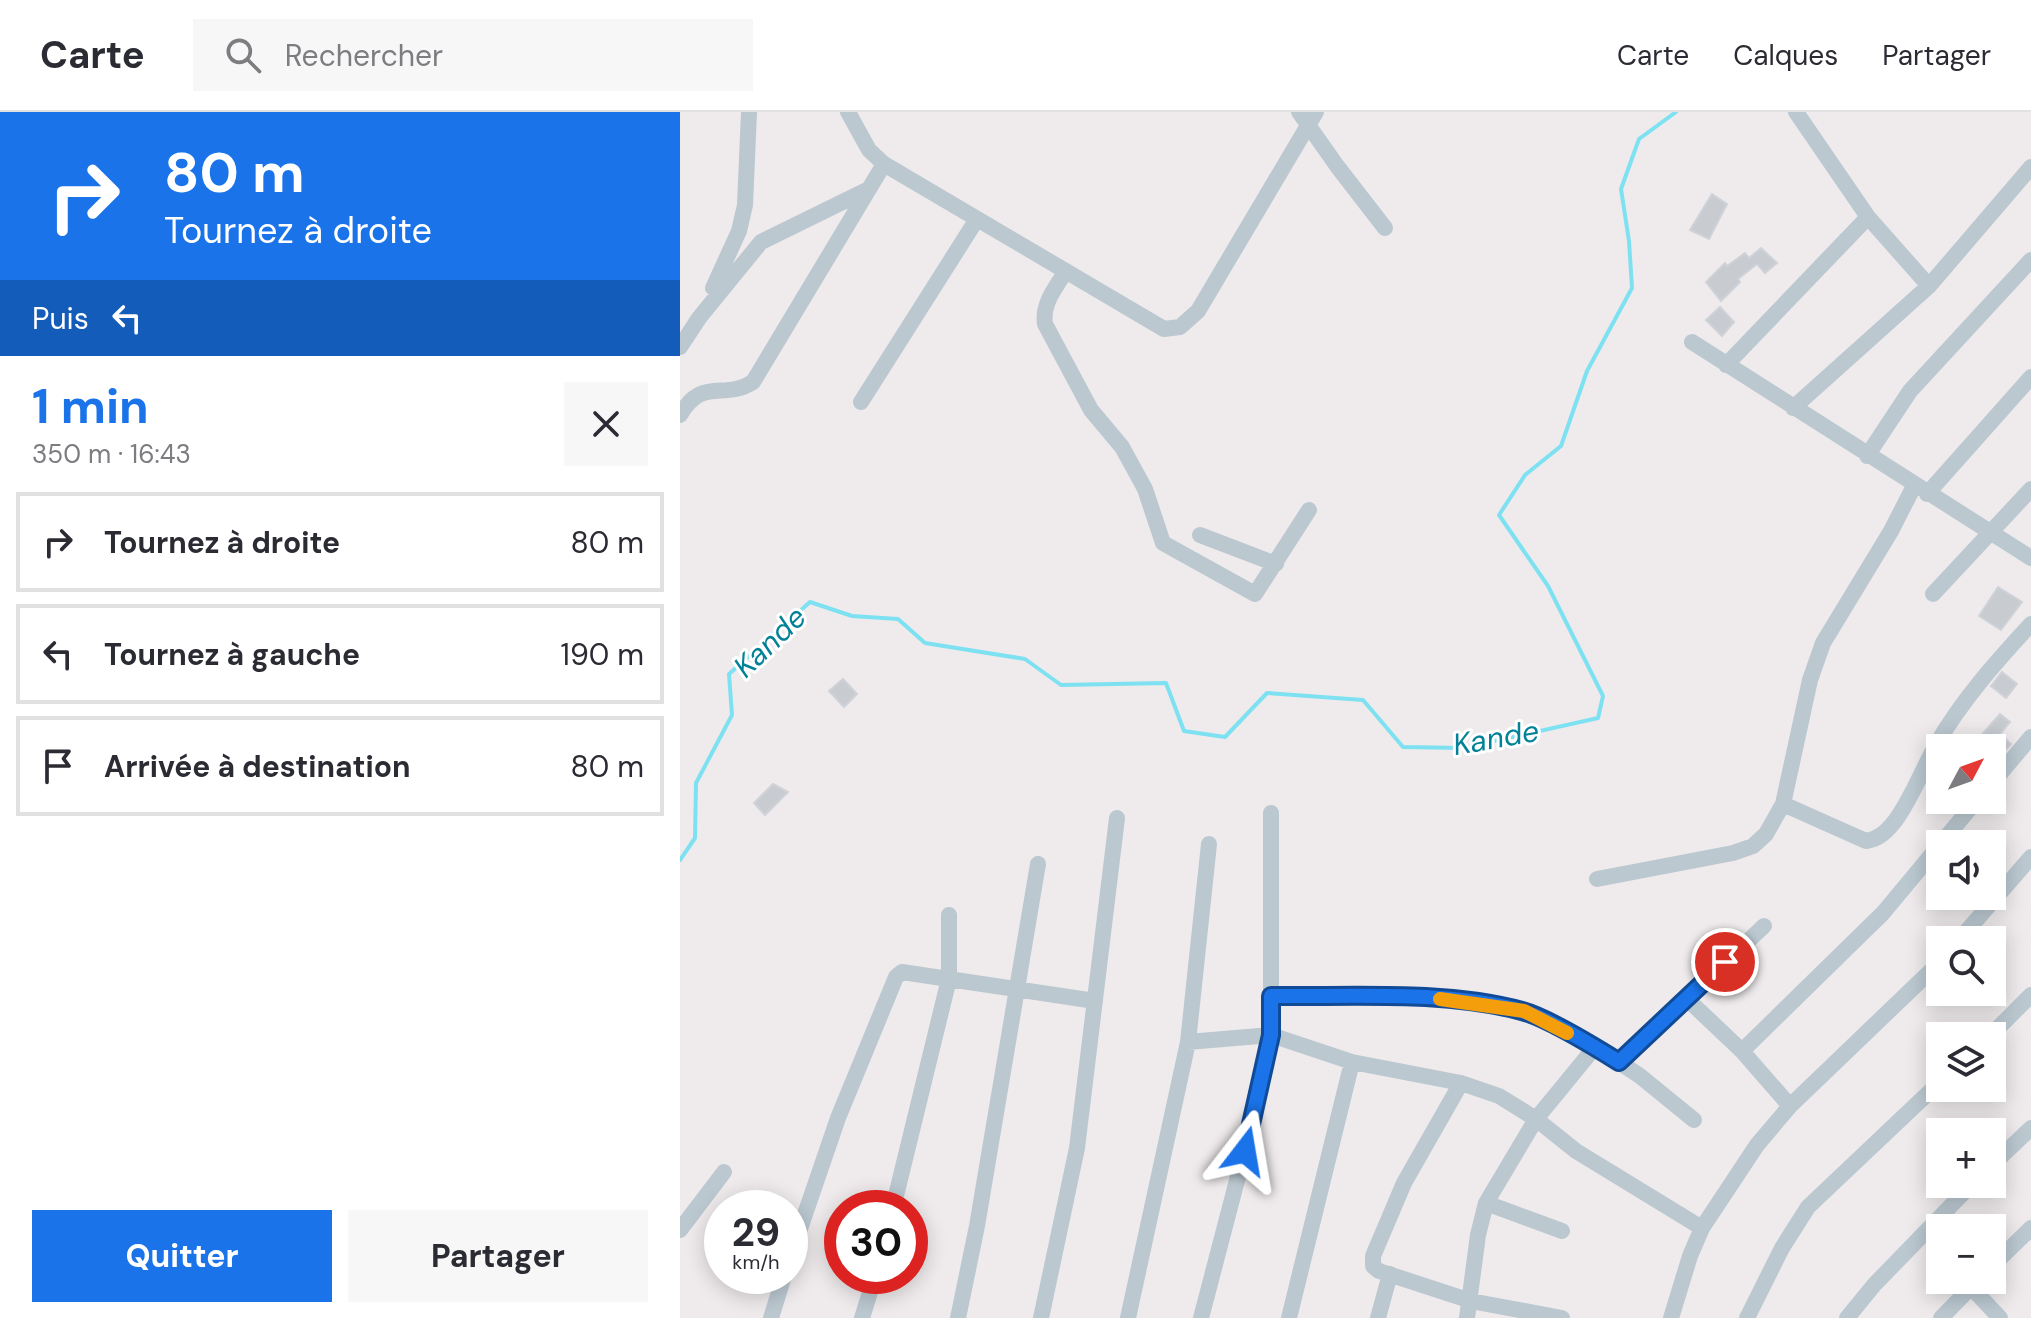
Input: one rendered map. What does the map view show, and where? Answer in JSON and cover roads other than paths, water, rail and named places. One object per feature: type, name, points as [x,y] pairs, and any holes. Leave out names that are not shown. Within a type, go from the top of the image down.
[{"type":"street","points":[[699,318],[739,231],[745,205],[749,112]]},
{"type":"street","points":[[848,112],[869,150],[884,164],[1164,329],[1180,327],[1198,311],[1307,116],[1385,228]]},
{"type":"street","points":[[1796,112],[1868,217],[1929,286]]},
{"type":"street","points":[[680,415],[694,396],[705,391],[745,387],[753,382],[884,164]]},
{"type":"street","points":[[1793,408],[1929,286],[2031,167]]},
{"type":"street","points":[[680,347],[699,318],[761,242],[869,189]]},
{"type":"street","points":[[1726,365],[1868,217]]},
{"type":"street","points":[[861,402],[977,219]]},
{"type":"street","points":[[1867,456],[1910,391],[2031,260]]},
{"type":"street","points":[[1066,271],[1048,300],[1043,315],[1045,324],[1091,410],[1122,447],[1145,489],[1163,543],[1252,594],[1257,592],[1309,510]]},
{"type":"street","points":[[1692,342],[2031,558]]},
{"type":"street","points":[[1597,879],[1733,853],[1753,846],[1766,834],[1783,804],[1810,680],[1823,643],[1891,531],[1921,490],[2031,377]]},
{"type":"street","points":[[1933,594],[2031,489]]},
{"type":"street","points":[[1200,535],[1276,564]]},
{"type":"street","points":[[1783,804],[1866,841],[1875,840],[1902,812],[1935,745],[1972,690],[2031,624]]},
{"type":"street","points":[[2006,766],[2031,737]]},
{"type":"street","points":[[1201,1318],[1252,1123],[1271,1035],[1271,813]]},
{"type":"street","points":[[1742,1051],[1883,913],[1965,814]]},
{"type":"street","points":[[1041,1318],[1077,1148],[1117,818]]},
{"type":"street","points":[[1128,1318],[1188,1042],[1209,844]]},
{"type":"street","points":[[1971,926],[2031,857]]},
{"type":"street","points":[[958,1318],[977,1226],[1038,864]]},
{"type":"street","points":[[897,1190],[949,979],[949,915]]},
{"type":"street","points":[[1619,1062],[1764,926]]},
{"type":"street","points":[[808,1206],[838,1118],[896,977],[907,971],[1095,1001]]},
{"type":"street","points":[[1671,1318],[1702,1228],[1757,1145],[1790,1106],[1926,975]]},
{"type":"street","points":[[2004,1022],[2031,995]]},
{"type":"street","points":[[1271,996],[1432,998],[1524,1011],[1619,1062],[1694,1120]]},
{"type":"street","points":[[1686,998],[1742,1051],[1790,1106]]},
{"type":"street","points":[[1188,1042],[1271,1035],[1352,1062],[1461,1083],[1499,1096],[1536,1119],[1576,1151],[1702,1228]]},
{"type":"street","points":[[1469,1310],[1478,1235],[1486,1203],[1536,1119],[1595,1047]]},
{"type":"street","points":[[1289,1318],[1352,1062]]},
{"type":"street","points":[[1461,1083],[1404,1183],[1373,1256],[1373,1266],[1469,1310],[1562,1318]]},
{"type":"street","points":[[1747,1318],[1782,1248],[1808,1207],[1926,1095]]},
{"type":"street","points":[[2006,1152],[2031,1128]]},
{"type":"street","points":[[680,1230],[724,1172]]},
{"type":"street","points":[[1847,1318],[1874,1285],[1958,1198]]},
{"type":"street","points":[[1486,1203],[1562,1231]]},
{"type":"street","points":[[2006,1252],[2031,1228]]},
{"type":"street","points":[[1378,1318],[1390,1274]]},
{"type":"street","points":[[771,1318],[778,1294]]},
{"type":"street","points":[[862,1318],[869,1294]]},
{"type":"street","points":[[1941,1318],[1965,1294]]},
{"type":"street","points":[[1982,1294],[2000,1318]]},
{"type":"waterway","name":"Kande","points":[[680,860],[695,838],[696,783],[732,715],[729,674],[810,602],[852,616],[898,619],[925,643],[1025,659],[1061,685],[1166,683],[1184,731],[1225,737],[1267,693],[1363,700],[1403,747],[1463,748],[1598,718],[1603,696],[1548,586],[1499,515],[1525,475],[1561,446],[1587,371],[1632,288],[1621,189],[1639,139],[1676,112]]}]
